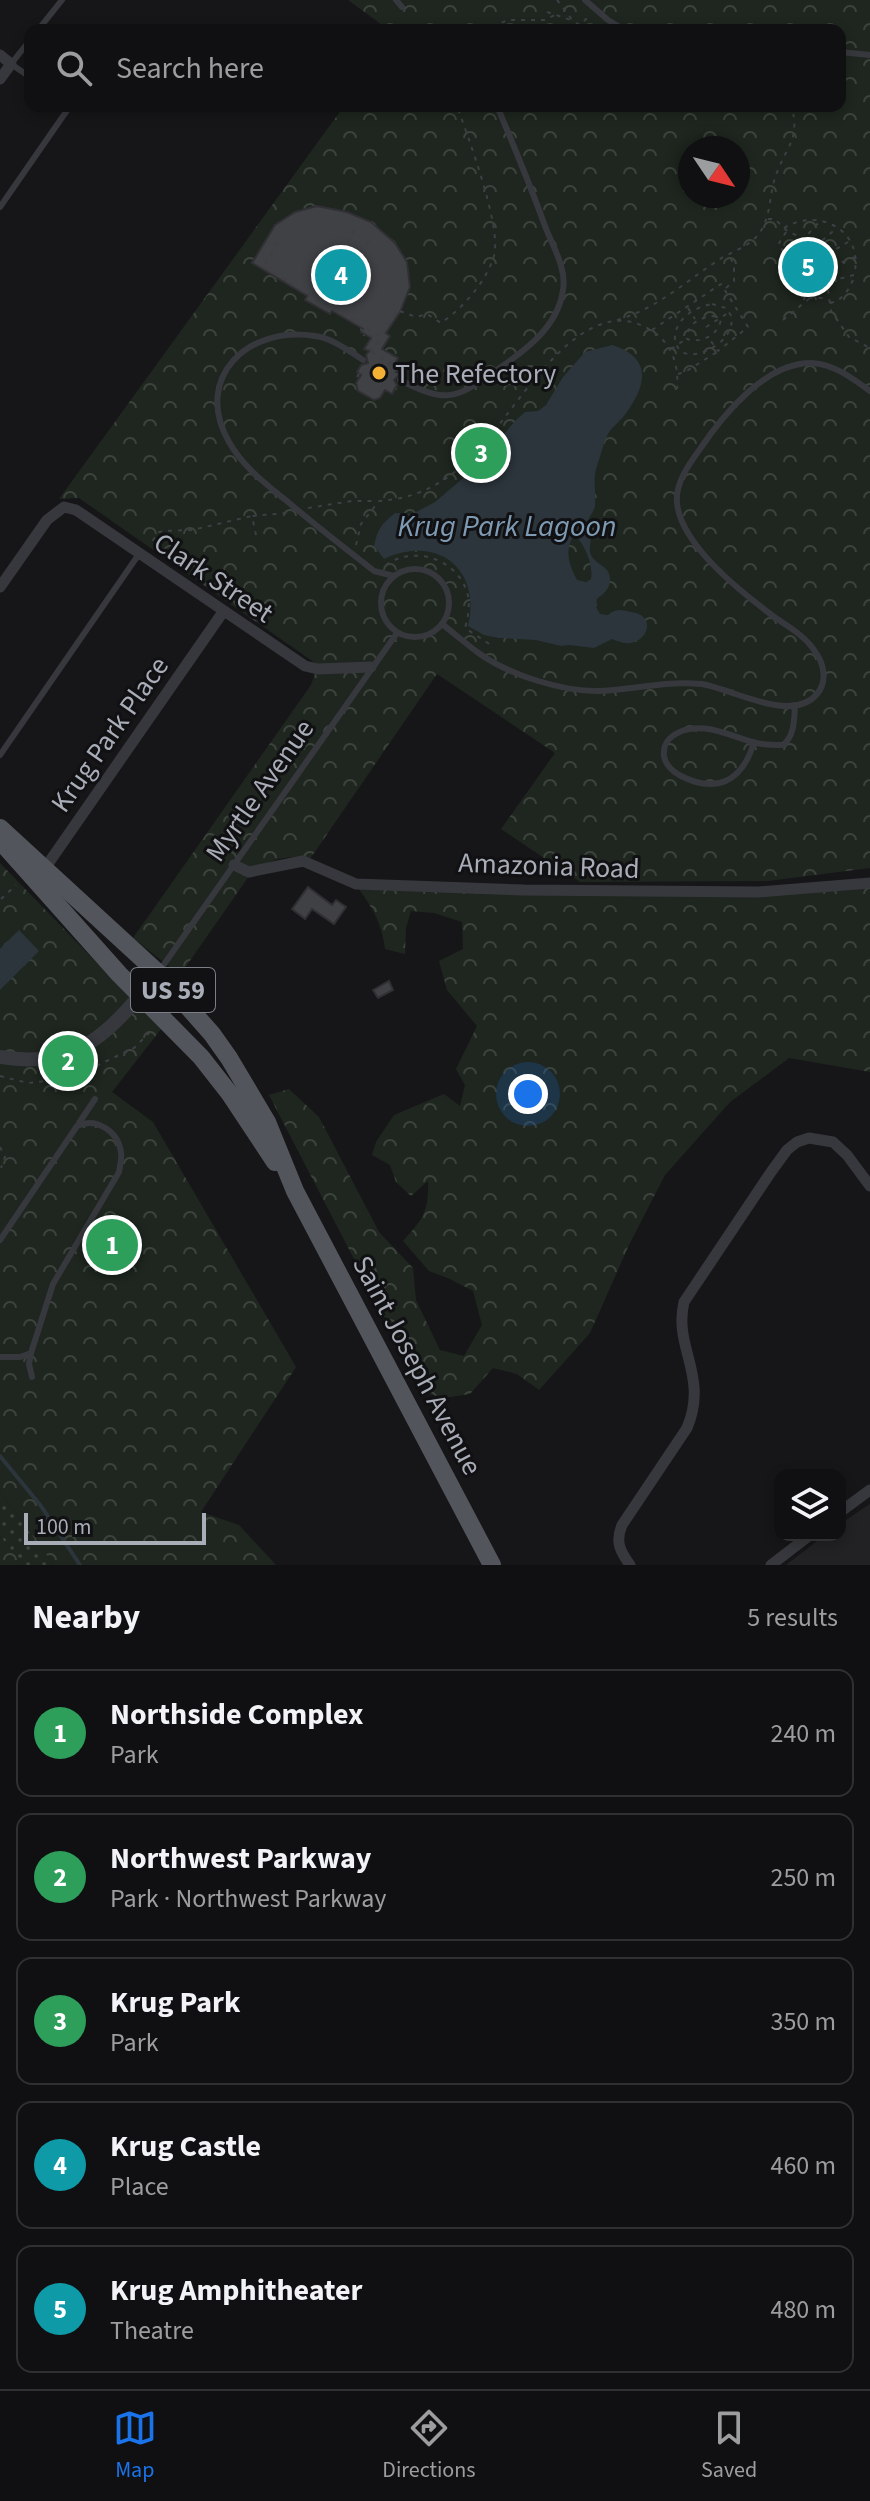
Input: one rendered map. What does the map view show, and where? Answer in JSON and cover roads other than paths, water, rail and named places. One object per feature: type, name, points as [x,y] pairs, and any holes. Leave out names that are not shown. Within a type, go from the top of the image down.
[{"type":"main road","name":"Saint Joseph Avenue","points":[[0,828],[32,879],[158,973],[212,1034],[250,1090],[267,1122],[295,1191],[492,1565]]},
{"type":"main road","name":"Saint Joseph Avenue","points":[[0,841],[32,879],[201,1057],[230,1094],[295,1191]]},
{"type":"street","points":[[0,55],[11,64],[0,79]]},
{"type":"street","name":"Clark Street","points":[[0,587],[53,513],[64,507],[76,510],[305,666],[318,669],[371,667]]},
{"type":"street","name":"Krug Park Place","points":[[32,879],[223,612]]},
{"type":"street","name":"Amazonia Road","points":[[234,865],[249,872],[303,861],[356,884],[524,890],[758,892],[870,883]]},
{"type":"street","points":[[0,1057],[52,1058],[82,1049],[106,1033],[158,973]]},
{"type":"street","points":[[630,1565],[619,1548],[618,1534],[687,1428],[693,1413],[695,1385],[680,1318],[684,1302],[771,1172],[797,1142],[809,1138],[833,1142],[870,1186]]},
{"type":"street","points":[[846,1508],[870,1490]]},
{"type":"street","points":[[771,1565],[802,1541]]},
{"type":"lane","points":[[43,24],[62,0]]},
{"type":"lane","points":[[396,0],[402,7]]},
{"type":"lane","points":[[585,0],[616,24]]},
{"type":"lane","points":[[24,48],[11,64],[24,73]]},
{"type":"lane","points":[[846,53],[870,55]]},
{"type":"lane","points":[[0,207],[66,112]]},
{"type":"lane","points":[[400,380],[425,393],[444,396],[465,392],[520,354],[540,336],[557,310],[564,288],[560,264],[500,112]]},
{"type":"lane","points":[[363,360],[319,336],[280,335],[259,342],[243,349],[225,369],[217,410],[228,440],[248,468],[374,571],[394,576]]},
{"type":"lane","points":[[442,624],[481,655],[507,669],[546,683],[598,691],[703,684],[781,706],[802,704],[818,694],[825,675],[814,648],[739,590],[701,551],[686,529],[676,504],[679,484],[705,441],[735,403],[781,370],[808,363],[829,365],[870,391]]},
{"type":"lane","points":[[0,755],[142,557]]},
{"type":"lane","points":[[412,569],[431,573],[439,579],[448,596],[447,615],[442,624],[422,637],[397,633],[387,624],[382,612],[381,599],[385,586],[394,576],[412,569]]},
{"type":"lane","name":"Myrtle Avenue","points":[[158,973],[397,633]]},
{"type":"lane","points":[[754,742],[747,761],[729,781],[715,785],[698,784],[674,772],[665,761],[664,748],[668,739],[679,731],[702,728],[727,732],[754,742],[783,745],[790,740],[795,705]]},
{"type":"lane","points":[[0,1240],[95,1099]]},
{"type":"lane","points":[[32,1377],[29,1364],[31,1353],[53,1284],[119,1172],[122,1154],[109,1130],[96,1123],[86,1122],[77,1126]]},
{"type":"lane","points":[[0,1357],[20,1357],[31,1353]]},
{"type":"water","name":"Krug Park Lagoon","points":[[612,345],[635,358],[642,374],[632,405],[605,441],[595,474],[595,506],[587,526],[592,556],[610,575],[609,586],[597,599],[596,607],[600,614],[608,615],[619,610],[639,614],[647,622],[647,628],[637,641],[623,643],[612,639],[594,648],[484,635],[468,626],[471,605],[468,588],[451,561],[421,551],[403,552],[384,559],[374,546],[377,536],[383,524],[395,513],[412,514],[435,502],[475,468],[525,412],[538,411],[546,405],[563,377],[585,352]],"holes":[[[574,535],[581,543],[591,568],[591,579],[586,582],[577,580],[569,558],[569,546]]]},
{"type":"water","points":[[19,930],[39,951],[0,990],[0,949]]},
{"type":"waterway","points":[[0,1456],[41,1506],[80,1565]]},
{"type":"place","name":"Krug Amphitheater","points":[[808,267]]},
{"type":"place","name":"Krug Castle","points":[[341,275]]},
{"type":"place","name":"The Refectory","points":[[379,373]]},
{"type":"place","name":"Krug Park","points":[[481,453]]},
{"type":"place","name":"Northwest Parkway","points":[[68,1061]]},
{"type":"place","name":"Northside Complex","points":[[112,1245]]}]
